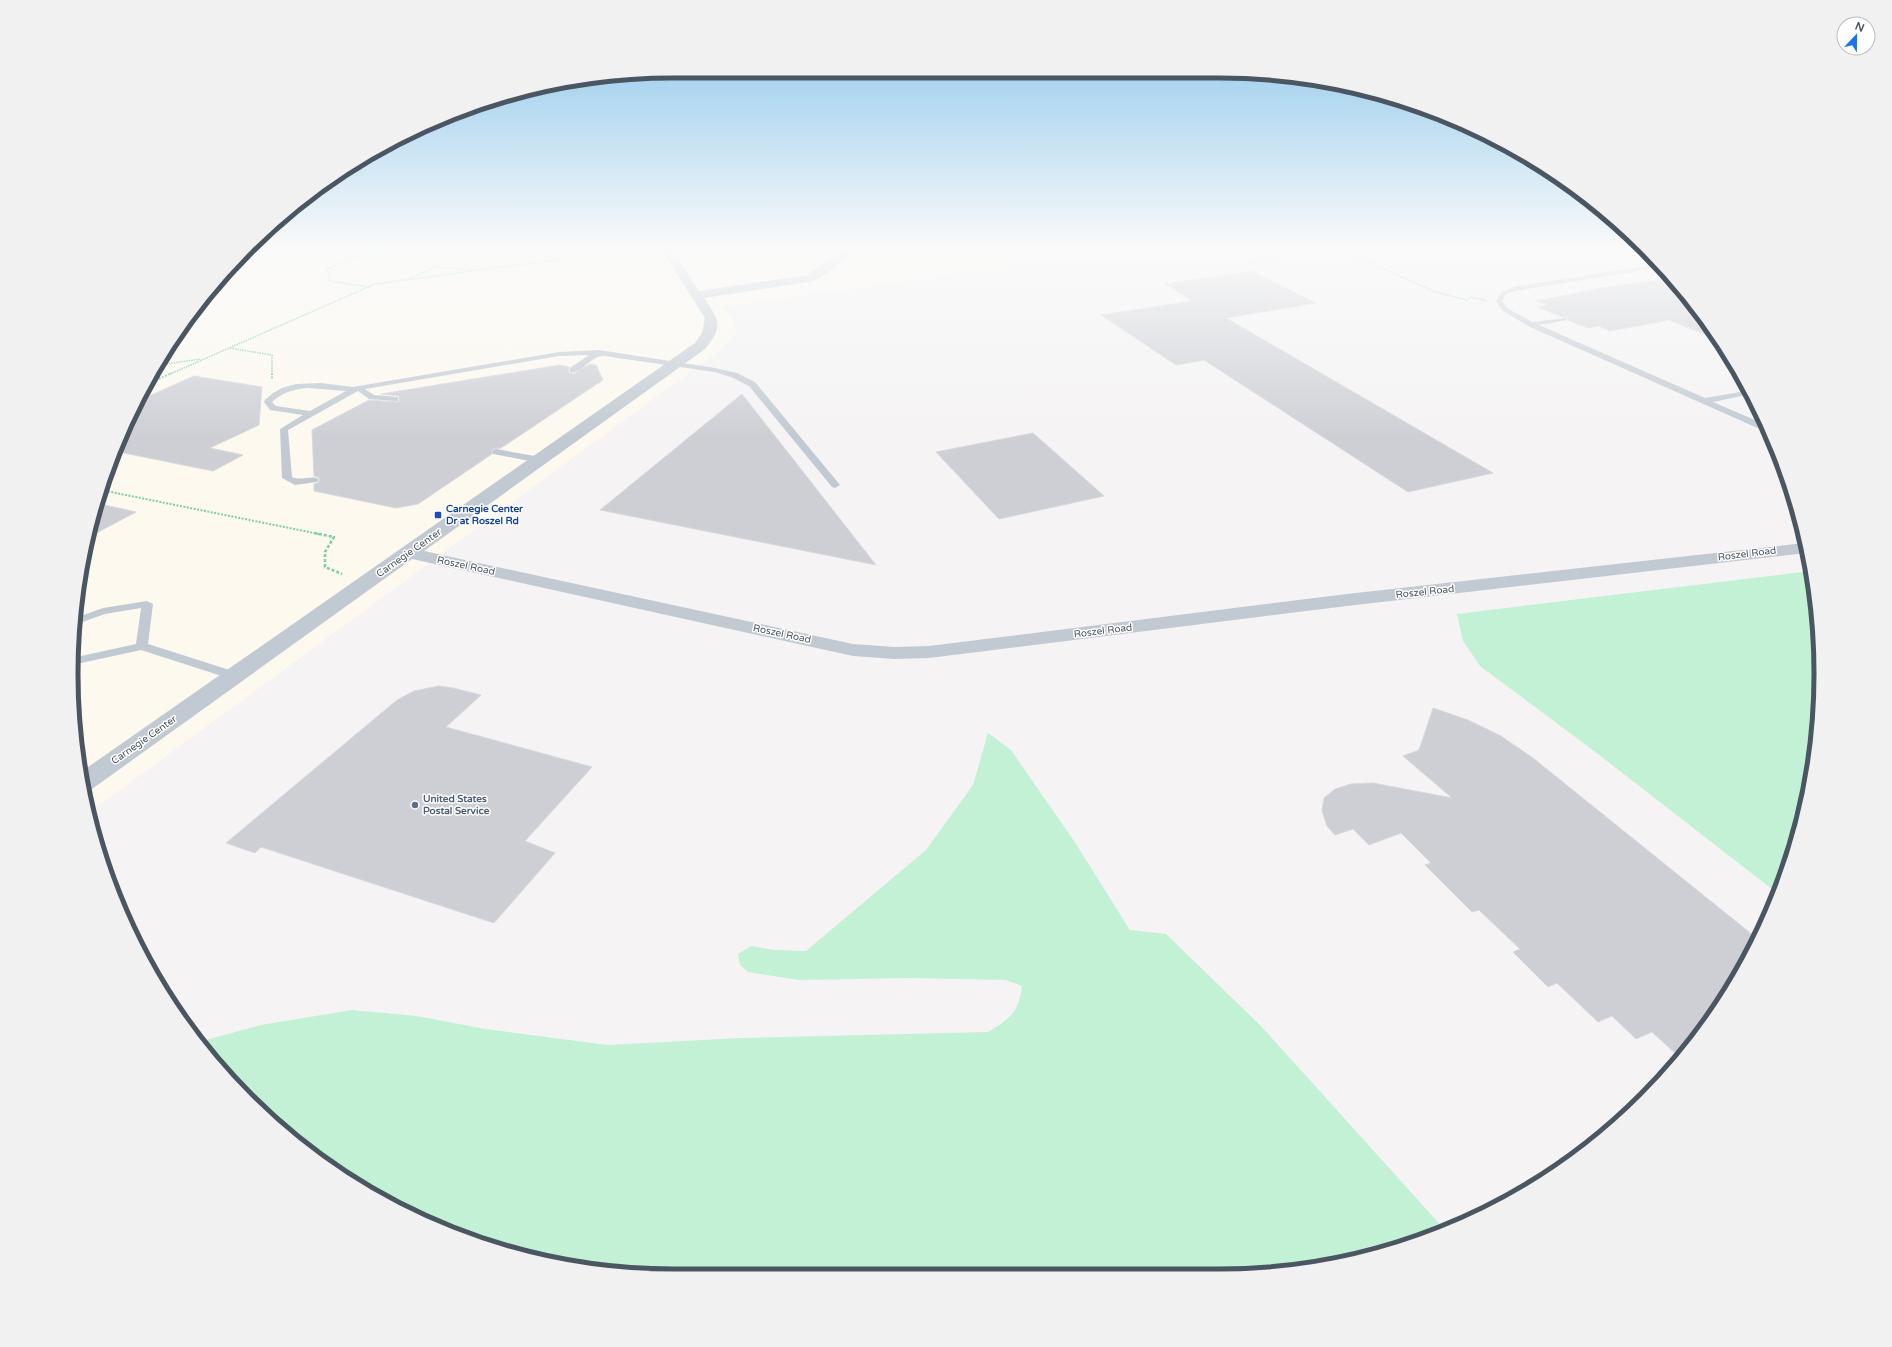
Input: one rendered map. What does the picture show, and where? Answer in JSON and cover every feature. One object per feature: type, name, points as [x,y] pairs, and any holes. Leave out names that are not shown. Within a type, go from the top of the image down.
[{"type":"street","name":"Carnegie Center","points":[[87,780],[700,346],[708,336],[711,327],[710,318],[706,312]]},
{"type":"street","name":"Roszel Road","points":[[409,553],[853,650],[894,653],[929,652],[1347,600],[1801,548]]},
{"type":"lane","points":[[1511,312],[1531,324],[1760,426]]},
{"type":"lane","points":[[1531,324],[1565,319]]},
{"type":"lane","points":[[573,370],[599,352]]},
{"type":"lane","points":[[311,414],[273,408],[268,402],[272,397],[283,391],[310,385],[356,389],[559,354],[599,352],[619,354],[730,374],[744,379],[752,384],[835,485]]},
{"type":"lane","points":[[356,389],[372,398],[395,399]]},
{"type":"lane","points":[[314,480],[295,482],[287,478],[284,429],[356,389]]},
{"type":"lane","points":[[1704,401],[1743,393]]},
{"type":"lane","points":[[496,452],[540,460]]},
{"type":"lane","points":[[81,620],[103,611],[147,604],[142,646]]},
{"type":"lane","points":[[78,661],[142,646],[235,676]]},
{"type":"path","points":[[156,380],[312,312]]},
{"type":"path","points":[[229,348],[272,356],[272,384]]},
{"type":"path","points":[[165,364],[205,358]]},
{"type":"path","points":[[107,491],[334,537],[325,552],[325,567],[350,577],[370,581]]},
{"type":"shaded area","points":[[200,312],[725,312],[734,320],[736,334],[721,349],[94,809],[83,751],[79,712],[78,674],[79,635],[89,557],[98,519],[110,482],[123,446],[139,410],[178,343]]},
{"type":"green space","points":[[1805,572],[1813,635],[1813,712],[1803,790],[1794,828],[1773,890],[1598,754],[1480,666],[1463,641],[1457,614]]},
{"type":"green space","points":[[988,733],[1011,750],[1074,841],[1130,930],[1166,934],[1261,1026],[1441,1226],[1373,1249],[1335,1258],[1257,1268],[674,1269],[635,1268],[596,1264],[557,1258],[519,1249],[482,1237],[446,1224],[410,1208],[376,1189],[343,1169],[311,1146],[281,1121],[252,1095],[205,1040],[261,1025],[352,1010],[417,1016],[485,1029],[607,1045],[741,1038],[988,1032],[1008,1019],[1016,1009],[1021,995],[1022,986],[1006,980],[910,978],[799,980],[748,972],[740,965],[738,954],[751,946],[774,950],[806,951],[926,850],[973,785]]},
{"type":"building","points":[[1122,312],[1263,312],[1226,318],[1493,473],[1408,492],[1204,360],[1176,365],[1101,315]]},
{"type":"building","points":[[1550,312],[1692,312],[1709,336],[1669,320],[1610,331],[1599,326],[1588,328],[1568,320],[1568,317],[1562,317]]},
{"type":"building","points":[[590,364],[596,365],[603,380],[501,448],[493,449],[492,454],[418,504],[396,508],[314,491],[314,484],[318,483],[320,480],[318,477],[314,476],[312,430],[369,400],[399,402],[399,396],[381,394],[560,365],[569,367],[569,373],[575,373]]},
{"type":"building","points":[[194,376],[262,387],[259,425],[210,448],[243,455],[213,471],[121,452],[146,397]]},
{"type":"building","points":[[742,394],[876,565],[600,510]]},
{"type":"building","points":[[1033,433],[1104,496],[999,519],[936,452]]},
{"type":"building","points":[[103,505],[136,512],[94,534]]},
{"type":"building","name":"United States Postal Service","points":[[439,686],[481,695],[446,727],[592,767],[525,841],[555,853],[494,923],[261,847],[255,853],[226,843],[397,700],[414,691]]},
{"type":"building","points":[[1433,708],[1468,720],[1501,736],[1533,758],[1754,936],[1714,1004],[1676,1054],[1652,1032],[1636,1039],[1612,1016],[1598,1022],[1557,983],[1548,987],[1513,952],[1520,949],[1479,910],[1472,912],[1425,865],[1431,863],[1401,833],[1369,845],[1353,829],[1335,835],[1327,826],[1322,811],[1324,798],[1335,789],[1351,784],[1373,783],[1452,798],[1403,756],[1419,750]]},
{"type":"place","name":"Carnegie Center Dr at Roszel Rd","points":[[438,515]]},
{"type":"place","name":"United States Postal Service","points":[[415,805]]}]
